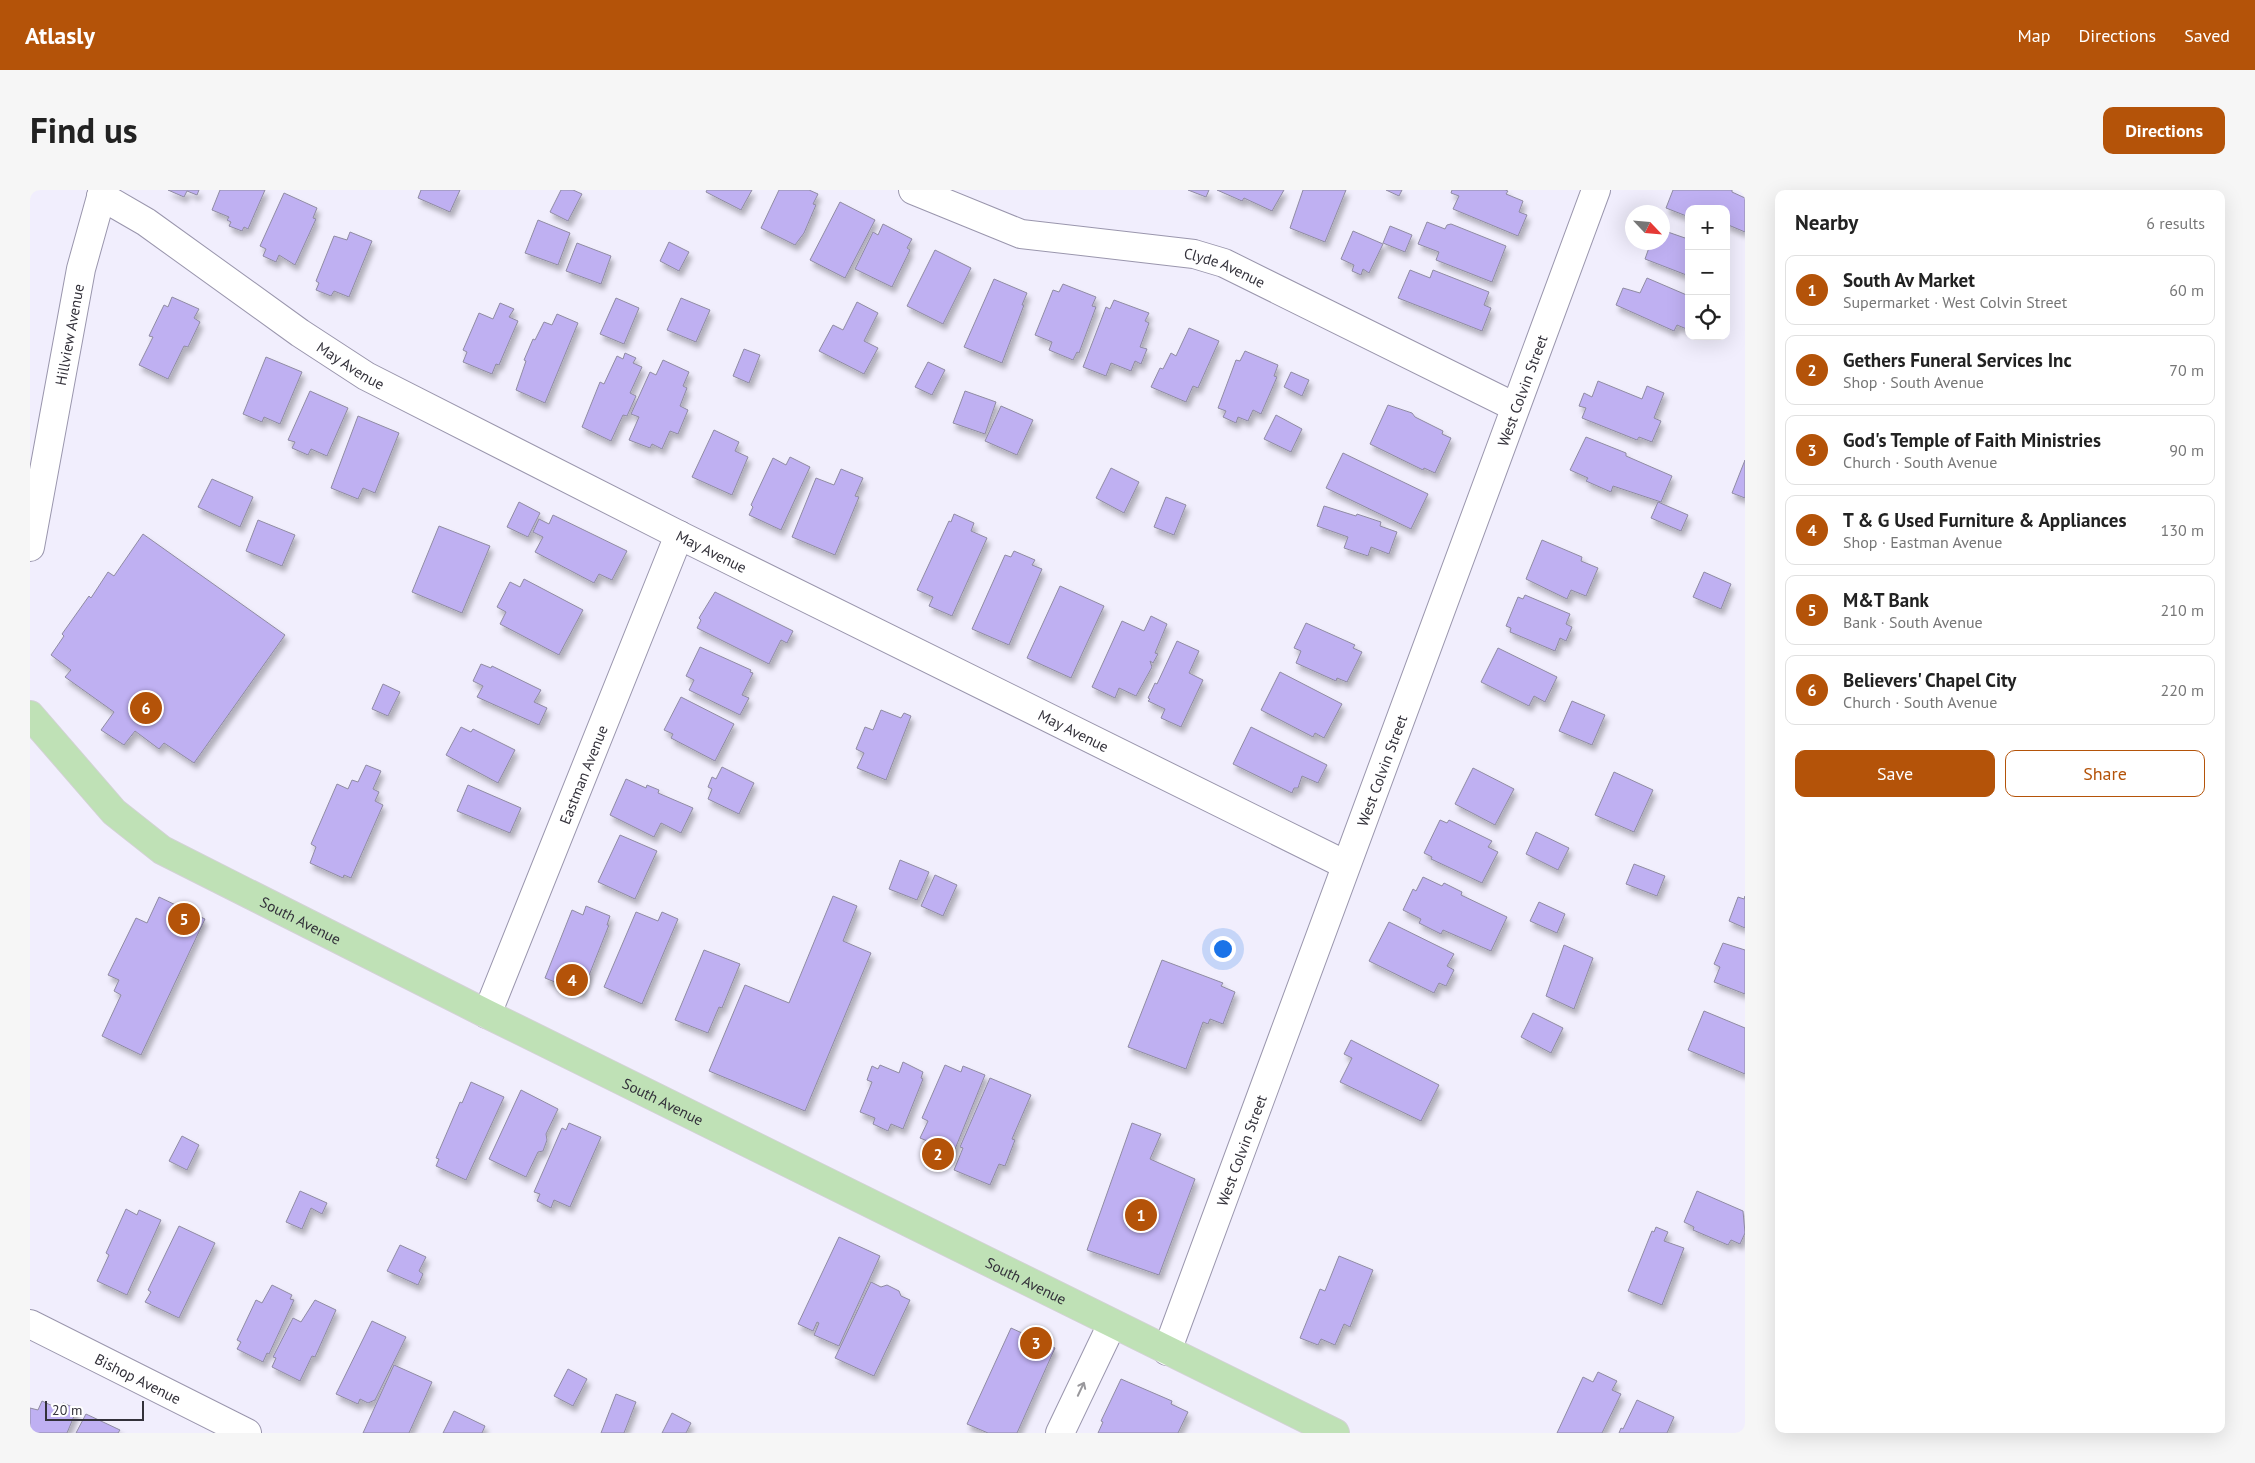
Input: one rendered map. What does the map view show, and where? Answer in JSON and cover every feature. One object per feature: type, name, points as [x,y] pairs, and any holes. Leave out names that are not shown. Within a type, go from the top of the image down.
[{"type":"main road","name":"South Avenue","points":[[30,716],[114,812],[162,850],[487,1014],[1335,1433]]},
{"type":"street","name":"Clyde Avenue","points":[[913,190],[1021,234],[1194,254],[1224,263],[1516,407]]},
{"type":"street","name":"West Colvin Street","points":[[1167,1351],[1596,190]]},
{"type":"street","name":"Hillview Avenue","points":[[30,547],[36,487],[81,269],[102,193]]},
{"type":"street","name":"May Avenue","points":[[102,193],[146,222],[300,333],[366,376],[679,535],[1346,864]]},
{"type":"street","name":"Eastman Avenue","points":[[487,1014],[679,535]]},
{"type":"street","name":"Bishop Avenue","points":[[30,1324],[248,1433]]},
{"type":"street","points":[[1060,1433],[1112,1324]]},
{"type":"building","points":[[168,190],[199,190],[197,195],[187,191],[184,197]]},
{"type":"building","points":[[220,190],[265,190],[248,229],[244,227],[242,231],[229,226],[231,222],[227,220],[229,217],[212,210]]},
{"type":"building","points":[[421,190],[460,190],[450,212],[418,198]]},
{"type":"building","points":[[561,190],[573,190],[582,194],[568,221],[550,212]]},
{"type":"building","points":[[707,190],[752,190],[741,210],[706,192]]},
{"type":"building","points":[[779,190],[809,190],[818,194],[813,204],[816,205],[804,233],[795,245],[761,228]]},
{"type":"building","points":[[1188,190],[1209,190],[1206,197]]},
{"type":"building","points":[[1217,190],[1284,190],[1272,211],[1244,198],[1242,201]]},
{"type":"building","points":[[1303,190],[1346,190],[1325,242],[1290,228]]},
{"type":"building","points":[[1386,190],[1402,190],[1399,196]]},
{"type":"building","points":[[1452,190],[1505,190],[1508,191],[1506,194],[1523,201],[1519,212],[1527,215],[1518,236],[1453,209],[1459,196],[1451,193]]},
{"type":"building","points":[[1673,190],[1732,190],[1732,192],[1745,198],[1745,232],[1730,226],[1730,205],[1685,205],[1685,215],[1670,210],[1670,205],[1667,205]]},
{"type":"building","points":[[284,193],[317,208],[313,218],[316,219],[295,265],[279,255],[276,262],[263,256],[266,249],[260,246]]},
{"type":"building","points":[[840,202],[875,220],[845,278],[810,260]]},
{"type":"building","points":[[538,220],[570,233],[558,265],[525,253]]},
{"type":"building","points":[[1427,222],[1445,229],[1447,225],[1451,224],[1506,246],[1492,282],[1436,260],[1439,252],[1418,244]]},
{"type":"building","points":[[883,224],[912,239],[907,248],[910,250],[892,287],[855,269],[873,232],[878,235]]},
{"type":"building","points":[[1390,226],[1412,235],[1405,252],[1383,243]]},
{"type":"building","points":[[1353,231],[1383,244],[1369,273],[1363,269],[1361,275],[1352,271],[1354,265],[1341,259]]},
{"type":"building","points":[[350,232],[372,241],[349,297],[334,291],[331,296],[316,290],[319,283],[316,281],[334,236],[347,240]]},
{"type":"building","points":[[1670,233],[1685,238],[1685,274],[1645,259],[1648,250],[1670,250]]},
{"type":"building","points":[[669,242],[689,252],[679,271],[660,261]]},
{"type":"building","points":[[577,243],[611,256],[601,284],[566,271]]},
{"type":"building","points":[[935,250],[971,268],[943,324],[907,306]]},
{"type":"building","points":[[1410,270],[1430,278],[1433,270],[1489,292],[1484,305],[1491,308],[1482,331],[1398,298]]},
{"type":"building","points":[[1647,278],[1685,294],[1685,328],[1677,325],[1674,331],[1616,305],[1623,288],[1640,293]]},
{"type":"building","points":[[994,279],[1027,293],[1002,363],[964,347]]},
{"type":"building","points":[[1063,284],[1096,297],[1092,306],[1096,307],[1079,353],[1077,352],[1073,360],[1049,350],[1052,342],[1035,335],[1053,290],[1059,292]]},
{"type":"building","points":[[172,297],[199,309],[194,318],[200,322],[188,347],[184,346],[168,379],[139,365],[153,337],[149,336],[164,305],[168,307]]},
{"type":"building","points":[[616,298],[639,308],[624,344],[600,334]]},
{"type":"building","points":[[681,298],[710,310],[696,342],[667,330]]},
{"type":"building","points":[[1114,300],[1149,313],[1145,321],[1149,323],[1140,347],[1147,349],[1141,364],[1135,361],[1131,371],[1111,363],[1106,376],[1083,367],[1106,307],[1110,309]]},
{"type":"building","points":[[857,302],[878,313],[864,341],[878,348],[864,374],[819,351],[833,325],[843,330]]},
{"type":"building","points":[[500,303],[514,309],[509,317],[518,321],[499,365],[496,364],[492,374],[463,362],[467,352],[463,350],[479,313],[493,319]]},
{"type":"building","points":[[557,314],[578,323],[545,403],[516,390],[526,361],[524,360],[533,339],[535,340],[544,322],[552,325]]},
{"type":"building","points":[[1189,328],[1219,341],[1198,388],[1193,386],[1186,402],[1151,387],[1160,368],[1163,369],[1171,353],[1176,356]]},
{"type":"building","points":[[744,349],[760,355],[749,383],[733,376]]},
{"type":"building","points":[[1245,351],[1278,365],[1274,376],[1277,377],[1261,414],[1253,410],[1248,421],[1238,417],[1236,423],[1223,417],[1226,411],[1218,408],[1236,360],[1240,361]]},
{"type":"building","points":[[625,353],[636,358],[633,363],[642,367],[630,393],[636,396],[627,416],[623,415],[611,441],[582,427],[600,382],[604,384],[617,356],[623,359]]},
{"type":"building","points":[[266,357],[302,372],[280,424],[264,417],[262,422],[243,414]]},
{"type":"building","points":[[663,360],[689,372],[683,386],[687,388],[680,406],[688,410],[678,434],[670,431],[662,449],[652,444],[650,448],[629,440],[639,417],[631,414],[650,372],[656,375]]},
{"type":"building","points":[[928,362],[945,370],[932,395],[915,387]]},
{"type":"building","points":[[1291,372],[1309,380],[1302,396],[1284,387]]},
{"type":"building","points":[[1598,381],[1642,399],[1647,386],[1664,393],[1654,418],[1661,421],[1652,442],[1639,437],[1637,440],[1582,418],[1586,408],[1579,406],[1584,393],[1592,397]]},
{"type":"building","points":[[310,391],[348,408],[327,456],[311,449],[308,455],[292,448],[295,442],[288,440]]},
{"type":"building","points":[[965,391],[996,402],[985,434],[953,423]]},
{"type":"building","points":[[1388,405],[1412,413],[1415,417],[1443,431],[1442,434],[1451,438],[1435,473],[1424,468],[1423,470],[1370,444]]},
{"type":"building","points":[[1001,406],[1033,420],[1017,455],[985,441]]},
{"type":"building","points":[[1276,415],[1302,429],[1291,452],[1264,439]]},
{"type":"building","points":[[358,416],[399,433],[375,493],[363,488],[358,499],[331,488]]},
{"type":"building","points":[[714,430],[739,442],[735,451],[748,457],[732,495],[692,477]]},
{"type":"building","points":[[1586,437],[1626,453],[1626,456],[1672,476],[1661,502],[1613,486],[1611,492],[1586,481],[1588,478],[1570,470]]},
{"type":"building","points":[[1343,453],[1428,494],[1411,529],[1326,488]]},
{"type":"building","points":[[790,457],[810,467],[781,530],[749,515],[753,507],[751,505],[773,458],[786,465]]},
{"type":"building","points":[[1745,460],[1745,498],[1732,493]]},
{"type":"building","points":[[1111,468],[1139,482],[1124,513],[1096,498]]},
{"type":"building","points":[[841,469],[863,478],[855,496],[859,497],[835,555],[792,537],[816,478],[834,485]]},
{"type":"building","points":[[212,479],[253,497],[240,527],[198,507]]},
{"type":"building","points":[[1166,497],[1186,505],[1174,535],[1154,527]]},
{"type":"building","points":[[519,502],[540,513],[528,537],[507,527]]},
{"type":"building","points":[[1658,502],[1688,515],[1681,531],[1651,518]]},
{"type":"building","points":[[1324,506],[1381,522],[1380,526],[1397,532],[1389,554],[1371,547],[1368,556],[1344,548],[1348,537],[1317,526]]},
{"type":"building","points":[[954,514],[974,523],[971,531],[987,538],[952,616],[929,606],[933,597],[917,590]]},
{"type":"building","points":[[553,515],[627,551],[612,580],[599,574],[594,583],[535,552],[543,537],[533,532],[539,519],[549,524]]},
{"type":"building","points":[[258,520],[295,535],[282,566],[246,551]]},
{"type":"building","points":[[439,526],[490,546],[462,613],[412,592]]},
{"type":"building","points":[[143,534],[285,635],[194,763],[164,743],[159,749],[135,731],[124,745],[101,730],[114,712],[65,677],[71,670],[51,655],[64,636],[62,634],[89,596],[91,598],[108,572],[114,576]]},
{"type":"building","points":[[1542,540],[1582,557],[1581,561],[1598,568],[1586,596],[1571,590],[1567,599],[1526,579]]},
{"type":"building","points":[[1014,551],[1035,560],[1032,565],[1042,569],[1009,645],[972,629],[1005,555],[1011,557]]},
{"type":"building","points":[[1704,572],[1731,584],[1721,609],[1693,597]]},
{"type":"building","points":[[524,579],[583,610],[559,655],[500,624],[506,612],[497,607],[510,582],[520,587]]},
{"type":"building","points":[[1060,586],[1104,606],[1071,678],[1027,658]]},
{"type":"building","points":[[715,592],[793,631],[787,643],[781,640],[769,664],[697,628],[701,620],[699,618]]},
{"type":"building","points":[[1525,595],[1570,614],[1566,624],[1572,627],[1566,641],[1560,638],[1555,651],[1510,632],[1511,628],[1506,626],[1518,597],[1523,599]]},
{"type":"building","points":[[1151,616],[1167,624],[1155,653],[1158,654],[1153,663],[1150,661],[1152,667],[1136,696],[1119,688],[1115,698],[1092,687],[1122,621],[1144,631]]},
{"type":"building","points":[[1306,623],[1355,645],[1353,648],[1362,652],[1347,682],[1337,678],[1336,681],[1296,663],[1301,651],[1294,648]]},
{"type":"building","points":[[1177,641],[1199,651],[1189,673],[1203,680],[1181,727],[1161,718],[1165,709],[1148,701],[1155,683],[1157,684]]},
{"type":"building","points":[[700,647],[751,670],[750,672],[753,673],[742,695],[749,698],[740,715],[689,690],[694,680],[686,676]]},
{"type":"building","points":[[1498,648],[1557,677],[1545,702],[1534,696],[1529,706],[1481,682]]},
{"type":"building","points":[[481,664],[491,668],[492,666],[541,690],[534,702],[547,708],[539,725],[477,697],[483,686],[473,681]]},
{"type":"building","points":[[1280,672],[1342,704],[1324,738],[1315,733],[1313,737],[1261,710]]},
{"type":"building","points":[[383,684],[400,692],[388,716],[372,709]]},
{"type":"building","points":[[681,697],[734,724],[715,761],[671,738],[673,734],[664,730]]},
{"type":"building","points":[[1572,701],[1605,715],[1592,745],[1559,731]]},
{"type":"building","points":[[881,710],[901,718],[904,713],[911,716],[886,780],[857,768],[864,753],[856,749],[865,727],[873,730]]},
{"type":"building","points":[[461,727],[471,732],[473,729],[515,750],[498,783],[446,755]]},
{"type":"building","points":[[1251,727],[1327,765],[1318,783],[1302,776],[1298,788],[1294,788],[1292,793],[1233,764]]},
{"type":"building","points":[[366,765],[381,771],[373,789],[379,792],[375,801],[383,805],[351,878],[344,875],[343,878],[310,863],[316,847],[311,844],[337,784],[348,789],[352,780],[358,782]]},
{"type":"building","points":[[722,767],[754,783],[739,814],[708,799],[712,789],[708,787],[712,777],[716,779]]},
{"type":"building","points":[[1473,768],[1514,789],[1495,825],[1455,804]]},
{"type":"building","points":[[1614,772],[1653,790],[1634,832],[1595,815]]},
{"type":"building","points":[[626,779],[646,788],[647,785],[659,790],[658,793],[693,808],[681,833],[661,823],[654,837],[610,815]]},
{"type":"building","points":[[468,785],[521,808],[510,833],[457,811]]},
{"type":"building","points":[[1440,820],[1447,823],[1449,820],[1492,841],[1488,847],[1498,852],[1482,883],[1431,859],[1432,857],[1424,853]]},
{"type":"building","points":[[1536,832],[1569,848],[1558,870],[1526,854]]},
{"type":"building","points":[[620,835],[657,851],[635,899],[598,882]]},
{"type":"building","points":[[900,860],[929,872],[917,900],[889,889]]},
{"type":"building","points":[[1634,864],[1665,876],[1657,896],[1626,884]]},
{"type":"building","points":[[935,875],[957,885],[943,916],[921,906]]},
{"type":"building","points":[[1423,877],[1442,886],[1444,883],[1462,892],[1461,895],[1507,917],[1491,951],[1443,930],[1441,934],[1419,923],[1421,919],[1403,910],[1413,889],[1416,891]]},
{"type":"building","points":[[833,896],[857,906],[843,941],[871,953],[805,1111],[709,1071],[745,985],[789,1003]]},
{"type":"building","points":[[1745,896],[1745,928],[1729,921],[1738,897],[1744,899]]},
{"type":"building","points":[[159,897],[205,919],[141,1055],[102,1036],[121,995],[114,991],[119,980],[108,975],[136,918],[147,923]]},
{"type":"building","points":[[1539,902],[1565,914],[1557,933],[1530,921]]},
{"type":"building","points":[[586,906],[610,916],[607,925],[609,925],[582,993],[545,978],[572,910],[583,915]]},
{"type":"building","points":[[636,912],[658,921],[662,912],[678,919],[642,1004],[604,987]]},
{"type":"building","points":[[1389,922],[1454,954],[1447,966],[1454,970],[1446,986],[1439,983],[1434,993],[1369,961]]},
{"type":"building","points":[[1723,943],[1745,950],[1745,994],[1714,982],[1720,967],[1714,964]]},
{"type":"building","points":[[1564,945],[1593,958],[1574,1009],[1546,996]]},
{"type":"building","points":[[704,950],[740,964],[722,1008],[719,1007],[708,1033],[675,1020]]},
{"type":"building","points":[[1162,960],[1223,983],[1221,986],[1235,992],[1223,1024],[1210,1019],[1208,1024],[1203,1022],[1186,1069],[1128,1047]]},
{"type":"building","points":[[1704,1011],[1745,1028],[1745,1074],[1688,1050]]},
{"type":"building","points":[[1533,1013],[1563,1028],[1551,1053],[1521,1037]]},
{"type":"building","points":[[1351,1040],[1439,1085],[1421,1121],[1340,1082],[1352,1058],[1344,1054]]},
{"type":"building","points":[[903,1062],[923,1072],[921,1078],[923,1079],[903,1129],[891,1124],[888,1131],[873,1124],[875,1118],[860,1112],[872,1082],[867,1080],[872,1066],[878,1069],[880,1065],[899,1073]]},
{"type":"building","points":[[945,1065],[961,1072],[963,1066],[985,1075],[951,1159],[934,1152],[937,1145],[920,1138],[928,1121],[922,1118]]},
{"type":"building","points":[[990,1078],[1031,1095],[1012,1139],[1015,1140],[1005,1166],[999,1164],[990,1185],[954,1170],[963,1148],[960,1147]]},
{"type":"building","points":[[471,1082],[504,1097],[466,1180],[436,1166],[439,1159],[436,1158],[460,1102],[462,1103]]},
{"type":"building","points":[[521,1090],[558,1109],[546,1134],[547,1140],[543,1151],[538,1152],[526,1177],[489,1159]]},
{"type":"building","points":[[569,1123],[601,1137],[570,1207],[554,1200],[551,1208],[537,1201],[540,1194],[534,1192],[562,1128],[566,1130]]},
{"type":"building","points":[[1132,1123],[1161,1134],[1150,1159],[1195,1179],[1159,1275],[1087,1250]]},
{"type":"building","points":[[182,1136],[199,1145],[187,1170],[169,1161]]},
{"type":"building","points":[[300,1191],[327,1203],[322,1214],[311,1208],[302,1229],[286,1222]]},
{"type":"building","points":[[1697,1191],[1743,1211],[1745,1233],[1740,1244],[1731,1240],[1728,1245],[1693,1230],[1694,1227],[1684,1222]]},
{"type":"building","points":[[126,1209],[137,1215],[139,1210],[161,1220],[127,1295],[97,1281],[109,1255],[106,1253]]},
{"type":"building","points":[[179,1226],[215,1243],[179,1318],[145,1302],[151,1292],[148,1290]]},
{"type":"building","points":[[1656,1227],[1668,1232],[1664,1241],[1684,1248],[1662,1305],[1628,1291],[1652,1231],[1654,1232]]},
{"type":"building","points":[[839,1237],[880,1256],[839,1346],[814,1335],[819,1323],[817,1322],[813,1331],[798,1324]]},
{"type":"building","points":[[400,1245],[426,1257],[419,1271],[423,1274],[418,1285],[387,1271]]},
{"type":"building","points":[[1339,1256],[1373,1270],[1350,1327],[1344,1324],[1335,1345],[1321,1339],[1318,1345],[1300,1338],[1320,1289],[1325,1291]]},
{"type":"building","points":[[871,1282],[881,1287],[887,1285],[899,1291],[901,1296],[910,1300],[874,1376],[835,1358]]},
{"type":"building","points":[[272,1285],[292,1295],[290,1299],[294,1300],[269,1354],[267,1353],[263,1362],[237,1349],[241,1342],[237,1340],[256,1300],[262,1303]]},
{"type":"building","points":[[315,1300],[336,1310],[315,1357],[312,1356],[300,1381],[272,1367],[276,1358],[273,1357],[293,1318],[301,1322]]},
{"type":"building","points":[[372,1321],[406,1337],[375,1400],[368,1403],[360,1399],[358,1404],[336,1394]]},
{"type":"building","points":[[1011,1328],[1055,1348],[1017,1433],[988,1433],[967,1424]]},
{"type":"building","points":[[394,1365],[432,1382],[409,1433],[363,1433]]},
{"type":"building","points":[[568,1369],[587,1379],[573,1406],[554,1396]]},
{"type":"building","points":[[1598,1372],[1617,1381],[1612,1390],[1621,1394],[1602,1433],[1557,1433],[1583,1377],[1593,1382]]},
{"type":"building","points":[[1121,1379],[1172,1401],[1171,1404],[1188,1412],[1178,1433],[1098,1433],[1103,1422],[1101,1421]]},
{"type":"building","points":[[616,1394],[636,1402],[624,1433],[601,1433]]},
{"type":"building","points":[[1637,1400],[1674,1417],[1667,1433],[1619,1433],[1621,1428],[1623,1429]]},
{"type":"building","points":[[42,1401],[61,1410],[63,1403],[77,1409],[67,1433],[30,1433],[30,1408],[38,1410]]},
{"type":"building","points":[[454,1411],[485,1426],[482,1433],[443,1433]]},
{"type":"building","points":[[672,1413],[691,1423],[686,1433],[662,1433]]},
{"type":"building","points":[[86,1414],[120,1430],[118,1433],[76,1433]]},
{"type":"place","name":"Believers' Chapel City","points":[[146,708]]},
{"type":"place","name":"M&T Bank","points":[[184,919]]},
{"type":"place","name":"T & G Used Furniture & Appliances","points":[[572,980]]},
{"type":"place","name":"Gethers Funeral Services Inc","points":[[938,1154]]},
{"type":"place","name":"South Av Market","points":[[1141,1215]]},
{"type":"place","name":"God's Temple of Faith Ministries","points":[[1036,1343]]}]
